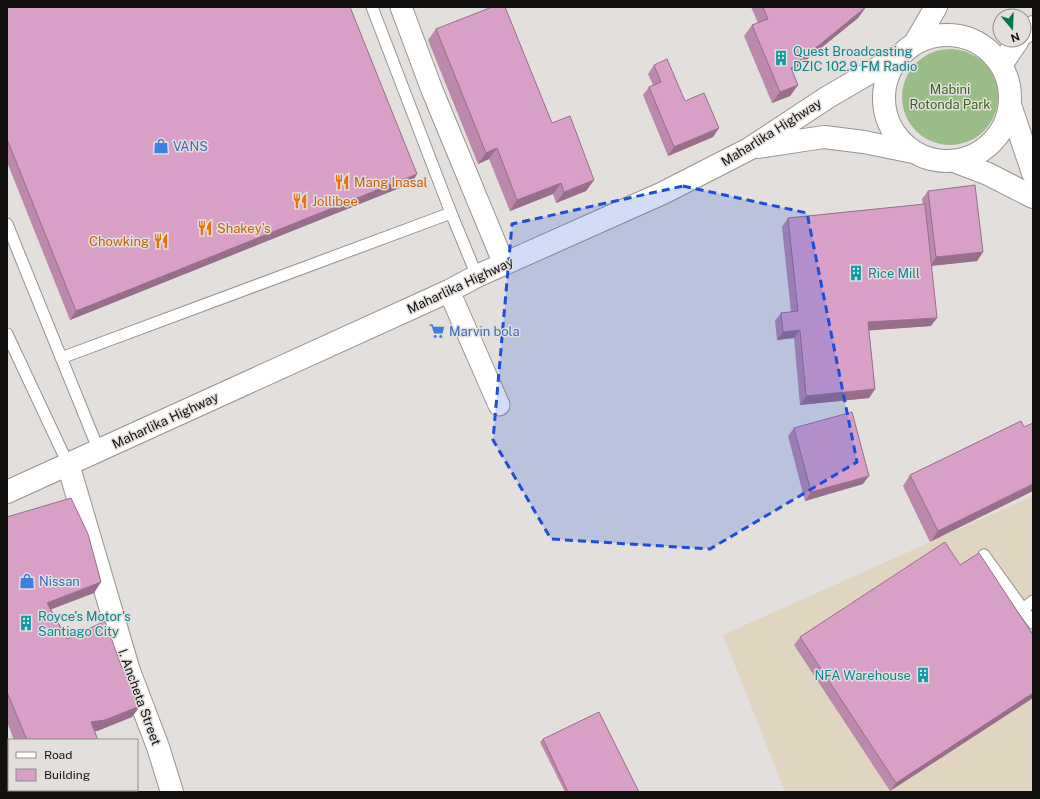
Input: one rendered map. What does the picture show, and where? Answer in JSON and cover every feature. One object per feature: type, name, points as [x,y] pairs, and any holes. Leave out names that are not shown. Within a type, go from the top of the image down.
[{"type":"main road","name":"Maharlika Highway","points":[[7,492],[449,291],[504,264],[663,193],[749,149],[828,97],[907,49],[936,7]]},
{"type":"main road","points":[[913,152],[896,137],[886,117],[883,96],[888,74],[907,49],[933,36],[953,35],[972,40],[989,50],[1001,65],[1009,84],[1010,105],[1033,173]]},
{"type":"main road","points":[[1001,65],[1013,48]]},
{"type":"main road","points":[[954,161],[975,154],[992,142],[1004,125],[1010,105]]},
{"type":"main road","points":[[749,149],[824,137],[864,142],[913,152],[933,160],[954,161],[988,174],[1033,197]]},
{"type":"main road","name":"I. Ancheta Street","points":[[68,464],[129,671],[158,746],[172,792]]},
{"type":"street","points":[[401,7],[432,90],[504,264]]},
{"type":"street","points":[[449,291],[499,405]]},
{"type":"lane","points":[[372,7],[452,214],[478,276]]},
{"type":"lane","points":[[62,358],[452,214]]},
{"type":"lane","points":[[7,224],[99,451]]},
{"type":"lane","points":[[7,334],[68,464]]},
{"type":"lane","points":[[984,555],[1005,586],[1024,608],[1033,623]]},
{"type":"lane","points":[[1024,608],[1033,601]]},
{"type":"highlighted area","points":[[683,186],[807,213],[857,462],[710,549],[551,539],[493,440],[512,224]]},
{"type":"shaded area","points":[[1033,496],[1033,792],[785,792],[723,635]]},
{"type":"green space","name":"Mabini Rotonda Park","points":[[950,49],[968,52],[984,63],[995,79],[998,97],[995,115],[984,131],[968,142],[950,145],[932,142],[916,131],[905,115],[902,97],[905,79],[916,63],[932,52]]},
{"type":"building","points":[[7,7],[350,7],[417,174],[76,311],[7,139]]},
{"type":"building","points":[[492,7],[505,7],[552,123],[570,116],[594,180],[564,192],[561,183],[517,200],[497,148],[486,153],[436,29]]},
{"type":"building","name":"Quest Broadcasting DZIC 102.9 FM Radio","points":[[763,7],[866,7],[791,68],[798,85],[780,92],[752,25],[768,19]]},
{"type":"building","points":[[667,59],[685,101],[704,93],[719,128],[674,147],[649,87],[661,82],[654,65]]},
{"type":"building","points":[[975,185],[983,252],[936,257],[928,191]]},
{"type":"building","name":"Rice Mill","points":[[925,204],[937,318],[868,322],[875,389],[806,396],[800,330],[783,332],[781,313],[798,311],[788,218]]},
{"type":"building","points":[[852,412],[869,476],[811,492],[794,428]]},
{"type":"building","points":[[1021,421],[1024,427],[1033,423],[1033,484],[938,531],[910,475]]},
{"type":"building","name":"Royce's Motor's Santiago City","points":[[71,498],[88,534],[101,582],[47,603],[67,639],[105,621],[122,668],[130,673],[140,706],[105,720],[91,722],[98,739],[27,739],[7,692],[7,517]]},
{"type":"building","name":"NFA Warehouse","points":[[945,542],[960,565],[979,553],[1033,635],[1033,693],[896,783],[800,637]]},
{"type":"building","points":[[599,712],[639,792],[568,792],[543,739]]},
{"type":"place","name":"Quest Broadcasting DZIC 102.9 FM Radio","points":[[781,58]]},
{"type":"place","name":"VANS","points":[[161,146]]},
{"type":"place","name":"Mang Inasal","points":[[342,182]]},
{"type":"place","name":"Jollibee","points":[[300,201]]},
{"type":"place","name":"Shakey's","points":[[205,228]]},
{"type":"place","name":"Chowking","points":[[161,241]]},
{"type":"place","name":"Rice Mill","points":[[856,273]]},
{"type":"place","name":"Marvin bola","points":[[437,331]]},
{"type":"place","name":"Nissan","points":[[27,581]]},
{"type":"place","name":"Royce's Motor's Santiago City","points":[[26,623]]},
{"type":"place","name":"NFA Warehouse","points":[[923,675]]}]
